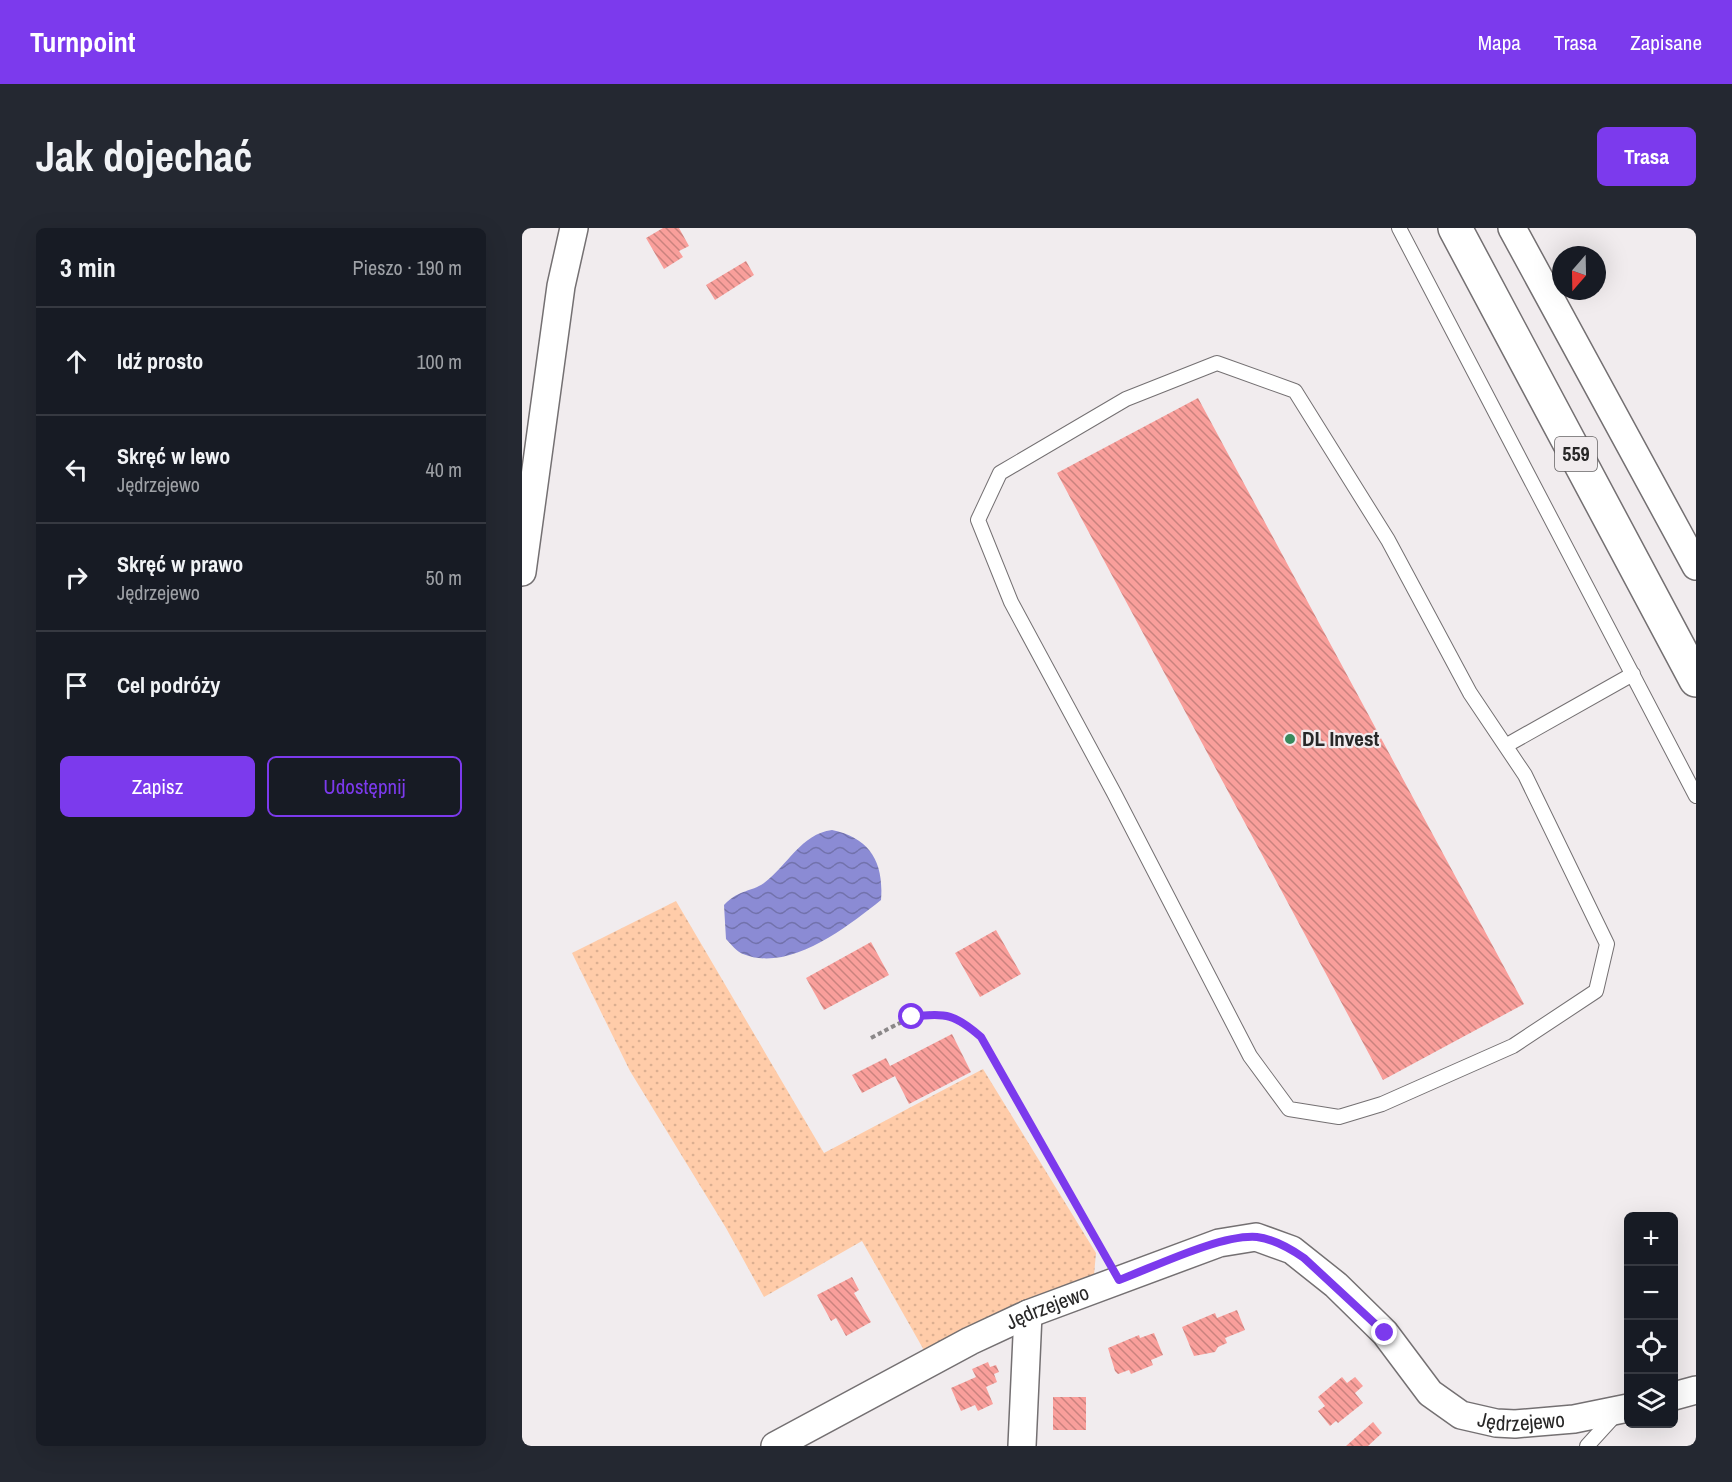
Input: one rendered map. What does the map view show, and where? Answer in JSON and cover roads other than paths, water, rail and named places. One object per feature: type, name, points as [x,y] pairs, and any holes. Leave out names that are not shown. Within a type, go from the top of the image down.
[{"type":"main road","name":"559","points":[[1455,228],[1696,680]]},
{"type":"street","points":[[522,572],[561,286],[574,228]]},
{"type":"street","points":[[1512,228],[1696,566]]},
{"type":"street","name":"Jędrzejewo","points":[[775,1446],[970,1341],[1028,1314],[1219,1243],[1256,1237],[1298,1254],[1336,1285],[1385,1333],[1430,1392],[1461,1415],[1496,1423],[1515,1424],[1557,1421],[1624,1409]]},
{"type":"street","points":[[1022,1446],[1028,1314]]},
{"type":"street","points":[[1678,1395],[1696,1390]]},
{"type":"lane","points":[[1399,228],[1696,795]]},
{"type":"lane","points":[[1218,363],[1295,391],[1388,540],[1470,693],[1507,745],[1525,775],[1607,944],[1596,991],[1513,1046],[1382,1104],[1339,1117],[1289,1109],[1250,1056],[1114,793],[1011,602],[978,520],[1000,473],[1126,399],[1218,363]]},
{"type":"lane","points":[[1507,745],[1632,674]]},
{"type":"lane","points":[[1587,1446],[1624,1409]]},
{"type":"water","points":[[832,830],[856,839],[872,854],[880,874],[881,900],[835,934],[798,952],[779,957],[761,958],[739,952],[726,939],[724,905],[740,893],[764,883],[812,837]]},
{"type":"place","name":"DL Invest","points":[[1290,739]]}]
